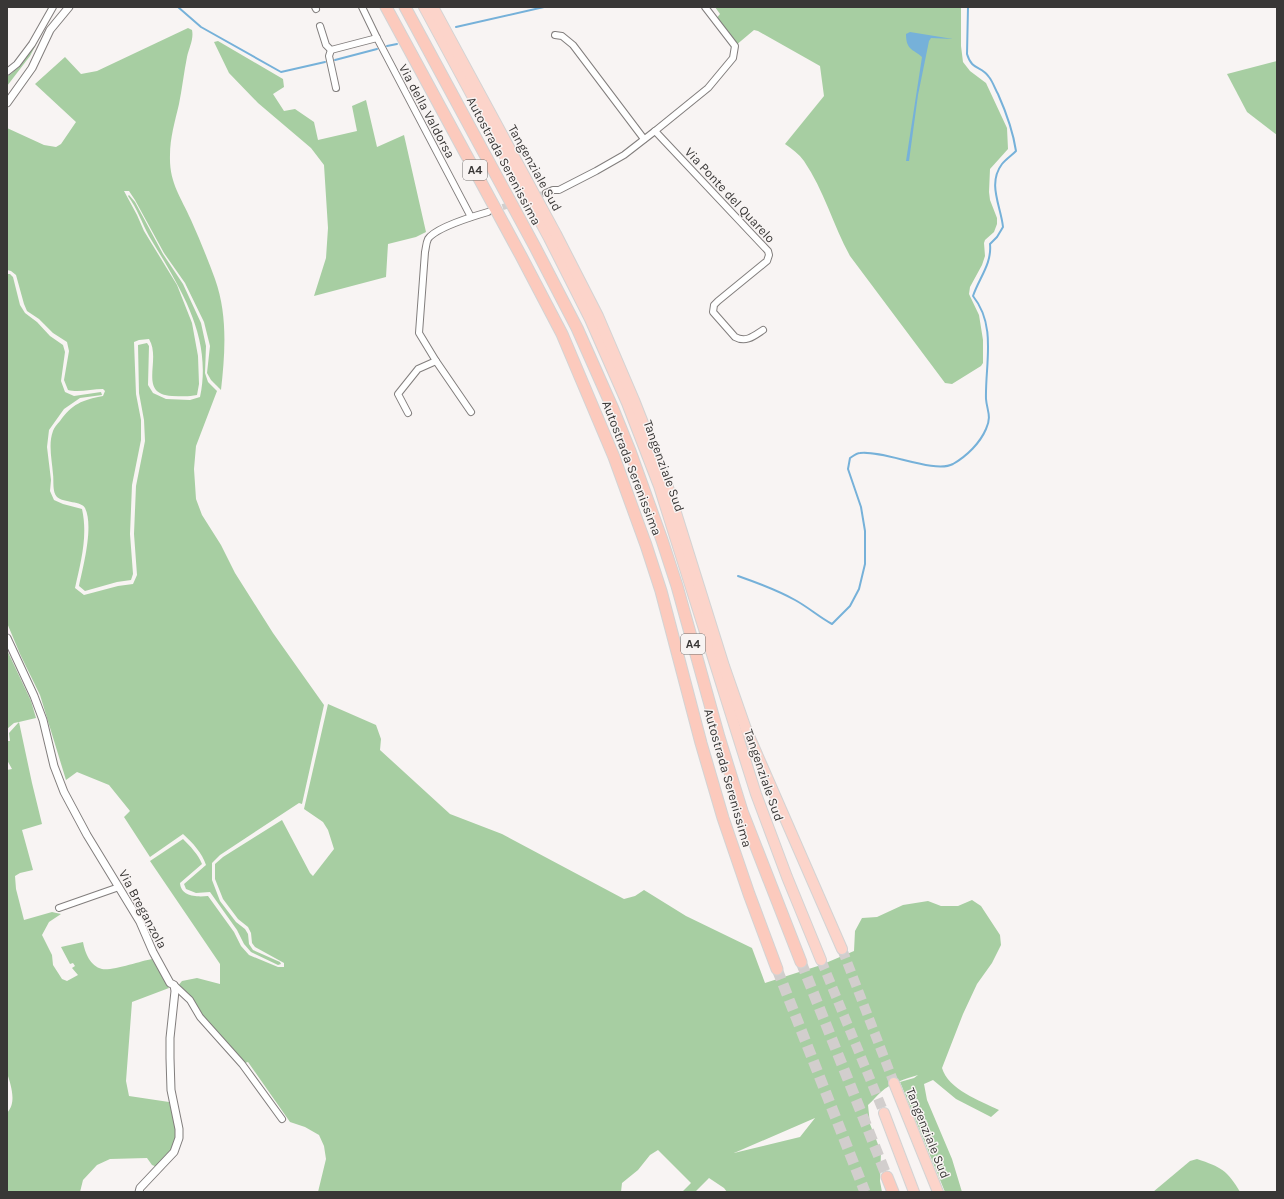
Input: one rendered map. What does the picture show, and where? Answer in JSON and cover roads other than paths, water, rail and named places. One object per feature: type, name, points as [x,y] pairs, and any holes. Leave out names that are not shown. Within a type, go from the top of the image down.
[{"type":"highway","name":"Autostrada Serenissima","points":[[386,7],[562,334],[603,429],[646,545],[661,591],[701,744],[723,818],[777,969]]},
{"type":"highway","name":"Autostrada Serenissima","points":[[405,7],[535,247],[577,328],[614,409],[644,486],[677,586],[719,738],[742,811],[801,962]]},
{"type":"highway","name":"Tangenziale Sud","points":[[424,7],[552,244],[590,319],[627,403],[659,486],[756,794],[821,960]]},
{"type":"highway","name":"Tangenziale Sud","points":[[433,7],[556,234],[598,316],[631,393],[667,484],[724,666],[746,729],[842,949]]},
{"type":"highway","name":"Tangenziale Sud","points":[[894,1083],[938,1192]]},
{"type":"highway","points":[[884,1113],[914,1192]]},
{"type":"highway","points":[[887,1177],[893,1192]]},
{"type":"street","points":[[7,72],[17,64],[32,44],[54,7]]},
{"type":"street","points":[[7,103],[32,68],[50,30],[69,7]]},
{"type":"street","name":"Via della Valdorsa","points":[[362,7],[471,217]]},
{"type":"street","points":[[546,193],[553,190],[559,190],[624,155],[708,88],[733,58],[735,46],[705,7]]},
{"type":"street","points":[[320,26],[326,45],[331,50]]},
{"type":"street","points":[[555,35],[562,36],[574,45],[644,139]]},
{"type":"street","points":[[331,50],[377,38]]},
{"type":"street","points":[[331,50],[329,56],[336,88]]},
{"type":"street","name":"Via Ponte del Quarelo","points":[[655,131],[768,251],[769,255],[767,261],[718,301],[714,305],[713,312],[735,337],[740,339],[747,339],[763,330]]},
{"type":"street","points":[[471,412],[419,333],[425,252],[428,240],[435,232],[471,217],[488,212]]},
{"type":"street","points":[[408,413],[398,394],[418,369],[436,361]]},
{"type":"street","name":"Via Breganzola","points":[[7,638],[43,720],[54,766],[64,792],[87,835],[140,922],[153,952],[170,983],[174,985]]},
{"type":"street","points":[[59,908],[119,887]]},
{"type":"street","points":[[174,985],[190,1000],[200,1017],[242,1064],[282,1119]]},
{"type":"street","points":[[139,1192],[140,1188],[174,1152],[179,1138],[180,1129],[171,1090],[170,1038],[176,991],[174,985]]},
{"type":"water","points":[[910,32],[953,39],[931,38],[929,41],[918,95],[909,161],[906,161],[922,57],[907,43],[906,34]]},
{"type":"waterway","points":[[178,7],[201,27],[281,72],[325,62]]},
{"type":"waterway","points":[[456,27],[544,7]]},
{"type":"waterway","points":[[738,576],[788,596],[832,624],[850,606],[859,589],[865,564],[865,531],[861,507],[848,469],[850,458],[859,453],[870,453],[922,464],[945,466],[953,464],[968,453],[977,444],[986,429],[989,421],[986,399],[988,359],[987,333],[985,320],[973,296],[989,258],[990,244],[997,237],[1003,227],[995,187],[998,172],[1002,164],[1016,151],[1009,122],[993,83],[986,73],[971,63],[967,54],[968,7]]},
{"type":"waterway","points":[[387,46],[397,44]]},
{"type":"waterway","points":[[335,60],[377,49]]},
{"type":"tunnel","points":[[494,210],[546,193]]},
{"type":"tunnel","points":[[842,949],[894,1083]]},
{"type":"tunnel","points":[[821,960],[884,1113]]},
{"type":"tunnel","points":[[801,962],[887,1177]]},
{"type":"tunnel","points":[[777,969],[865,1192]]}]
